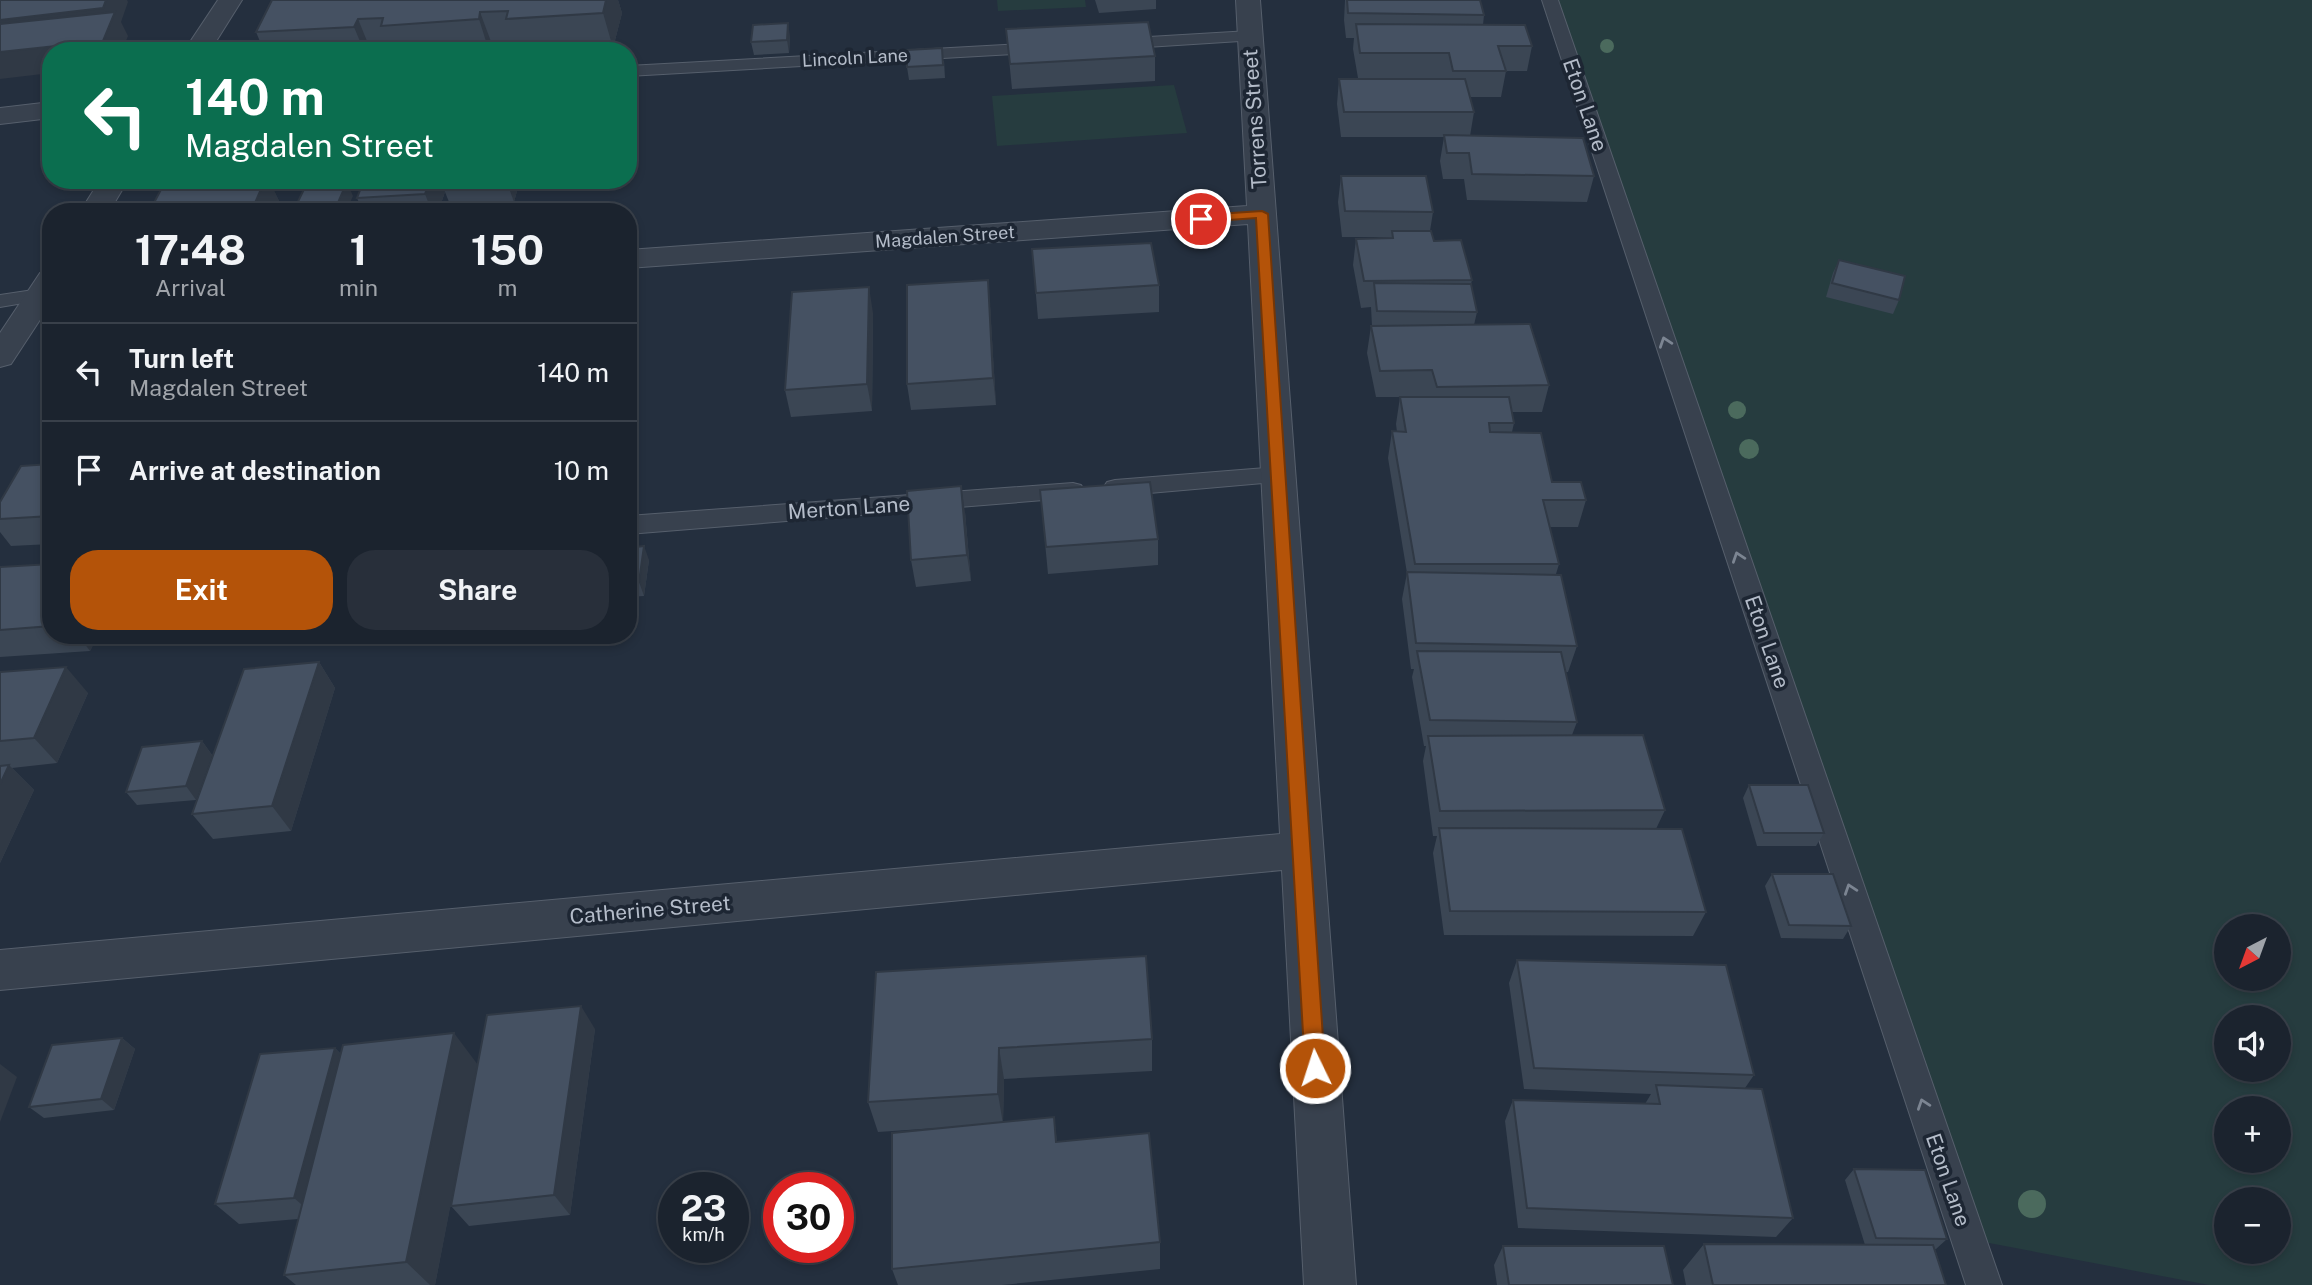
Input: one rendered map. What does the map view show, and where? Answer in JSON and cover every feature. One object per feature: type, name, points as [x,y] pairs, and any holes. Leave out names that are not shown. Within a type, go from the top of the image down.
[{"type":"street","points":[[203,42],[230,0]]},
{"type":"street","name":"Torrens Street","points":[[1249,18],[1330,1285]]},
{"type":"street","points":[[0,116],[42,111]]},
{"type":"street","name":"Magdalen Street","points":[[637,258],[1262,214]]},
{"type":"street","points":[[0,357],[42,297]]},
{"type":"street","name":"Catherine Street","points":[[0,970],[1301,850]]},
{"type":"lane","name":"Eton Lane","points":[[1550,0],[1984,1285]]},
{"type":"lane","points":[[1099,45],[1249,18]]},
{"type":"lane","name":"Lincoln Lane","points":[[637,70],[1058,47]]},
{"type":"lane","points":[[0,301],[42,294]]},
{"type":"lane","name":"Merton Lane","points":[[637,524],[1279,475]]},
{"type":"green space","points":[[997,0],[1085,0],[1086,7],[998,11]]},
{"type":"green space","points":[[1550,0],[2312,0],[2312,1285],[2209,1285],[1968,1239]]},
{"type":"green space","points":[[1174,85],[1187,133],[997,146],[992,96]]},
{"type":"building","points":[[0,0],[106,0],[103,8],[0,20]]},
{"type":"building","points":[[272,0],[606,0],[603,13],[506,19],[508,11],[480,12],[479,19],[381,26],[383,18],[358,19],[354,27],[256,32]]},
{"type":"building","points":[[1347,0],[1480,0],[1484,15],[1348,13]]},
{"type":"building","points":[[115,12],[103,41],[42,42],[42,48],[0,52],[0,24]]},
{"type":"building","points":[[1148,22],[1155,56],[1010,64],[1006,29]]},
{"type":"building","points":[[788,23],[787,40],[751,42],[753,25]]},
{"type":"building","points":[[1356,24],[1525,25],[1532,46],[1498,46],[1506,71],[1453,71],[1449,53],[1360,53]]},
{"type":"building","points":[[942,48],[943,65],[907,67],[907,50]]},
{"type":"building","points":[[1339,79],[1465,79],[1474,112],[1344,112]]},
{"type":"building","points":[[1444,135],[1583,138],[1594,176],[1472,174],[1469,153],[1447,153]]},
{"type":"building","points":[[1341,176],[1426,176],[1433,212],[1345,211]]},
{"type":"building","points":[[161,189],[261,189],[255,203],[154,203]]},
{"type":"building","points":[[304,189],[344,189],[338,203],[297,203]]},
{"type":"building","points":[[360,189],[427,189],[425,194],[357,198]]},
{"type":"building","points":[[1392,231],[1431,231],[1434,241],[1461,240],[1472,280],[1364,281],[1356,239],[1393,238]]},
{"type":"building","points":[[1151,243],[1159,285],[1036,293],[1032,249]]},
{"type":"building","points":[[1839,260],[1905,276],[1899,300],[1832,283]]},
{"type":"building","points":[[988,280],[993,378],[907,384],[907,285]]},
{"type":"building","points":[[1374,283],[1471,284],[1477,312],[1377,311]]},
{"type":"building","points":[[869,287],[867,384],[785,390],[792,292]]},
{"type":"building","points":[[1530,324],[1549,385],[1437,387],[1432,370],[1380,371],[1371,326]]},
{"type":"building","points":[[1400,397],[1509,397],[1514,423],[1489,423],[1490,432],[1541,433],[1552,482],[1581,482],[1586,500],[1543,500],[1559,564],[1415,564],[1392,431],[1406,432]]},
{"type":"building","points":[[42,465],[42,517],[0,519],[0,502],[21,466]]},
{"type":"building","points":[[1150,482],[1158,539],[1046,547],[1040,490]]},
{"type":"building","points":[[961,486],[967,555],[911,560],[907,491]]},
{"type":"building","points":[[644,546],[637,582],[637,547]]},
{"type":"building","points":[[42,565],[42,627],[0,630],[0,567]]},
{"type":"building","points":[[1407,572],[1561,575],[1577,646],[1416,643]]},
{"type":"building","points":[[1417,651],[1561,652],[1577,722],[1430,720]]},
{"type":"building","points":[[319,662],[272,806],[192,814],[244,669]]},
{"type":"building","points":[[66,667],[34,738],[0,741],[0,672]]},
{"type":"building","points":[[1643,735],[1665,810],[1440,811],[1428,736]]},
{"type":"building","points":[[202,741],[186,786],[126,792],[142,747]]},
{"type":"building","points":[[9,765],[0,784],[0,766]]},
{"type":"building","points":[[1749,785],[1808,785],[1824,833],[1764,833]]},
{"type":"building","points":[[1439,828],[1682,829],[1706,912],[1450,911]]},
{"type":"building","points":[[1772,874],[1833,874],[1851,926],[1789,925]]},
{"type":"building","points":[[1146,956],[1152,1039],[999,1048],[998,1094],[868,1102],[876,972]]},
{"type":"building","points":[[1517,960],[1726,965],[1754,1075],[1534,1068]]},
{"type":"building","points":[[581,1006],[554,1195],[451,1206],[487,1015]]},
{"type":"building","points":[[454,1033],[406,1262],[284,1275],[343,1045]]},
{"type":"building","points":[[122,1038],[101,1099],[29,1107],[52,1045]]},
{"type":"building","points":[[335,1048],[294,1198],[215,1204],[260,1054]]},
{"type":"building","points":[[1656,1085],[1762,1089],[1793,1218],[1527,1208],[1513,1100],[1660,1104]]},
{"type":"building","points":[[1054,1117],[1056,1142],[1149,1133],[1160,1242],[892,1269],[892,1133]]},
{"type":"building","points":[[1854,1169],[1925,1170],[1947,1239],[1876,1238]]},
{"type":"building","points":[[1704,1244],[1933,1245],[1946,1285],[1713,1285]]},
{"type":"building","points":[[1503,1246],[1664,1246],[1673,1285],[1509,1285]]},
{"type":"route","points":[[1201,219],[1262,214],[1315,1068]]}]
